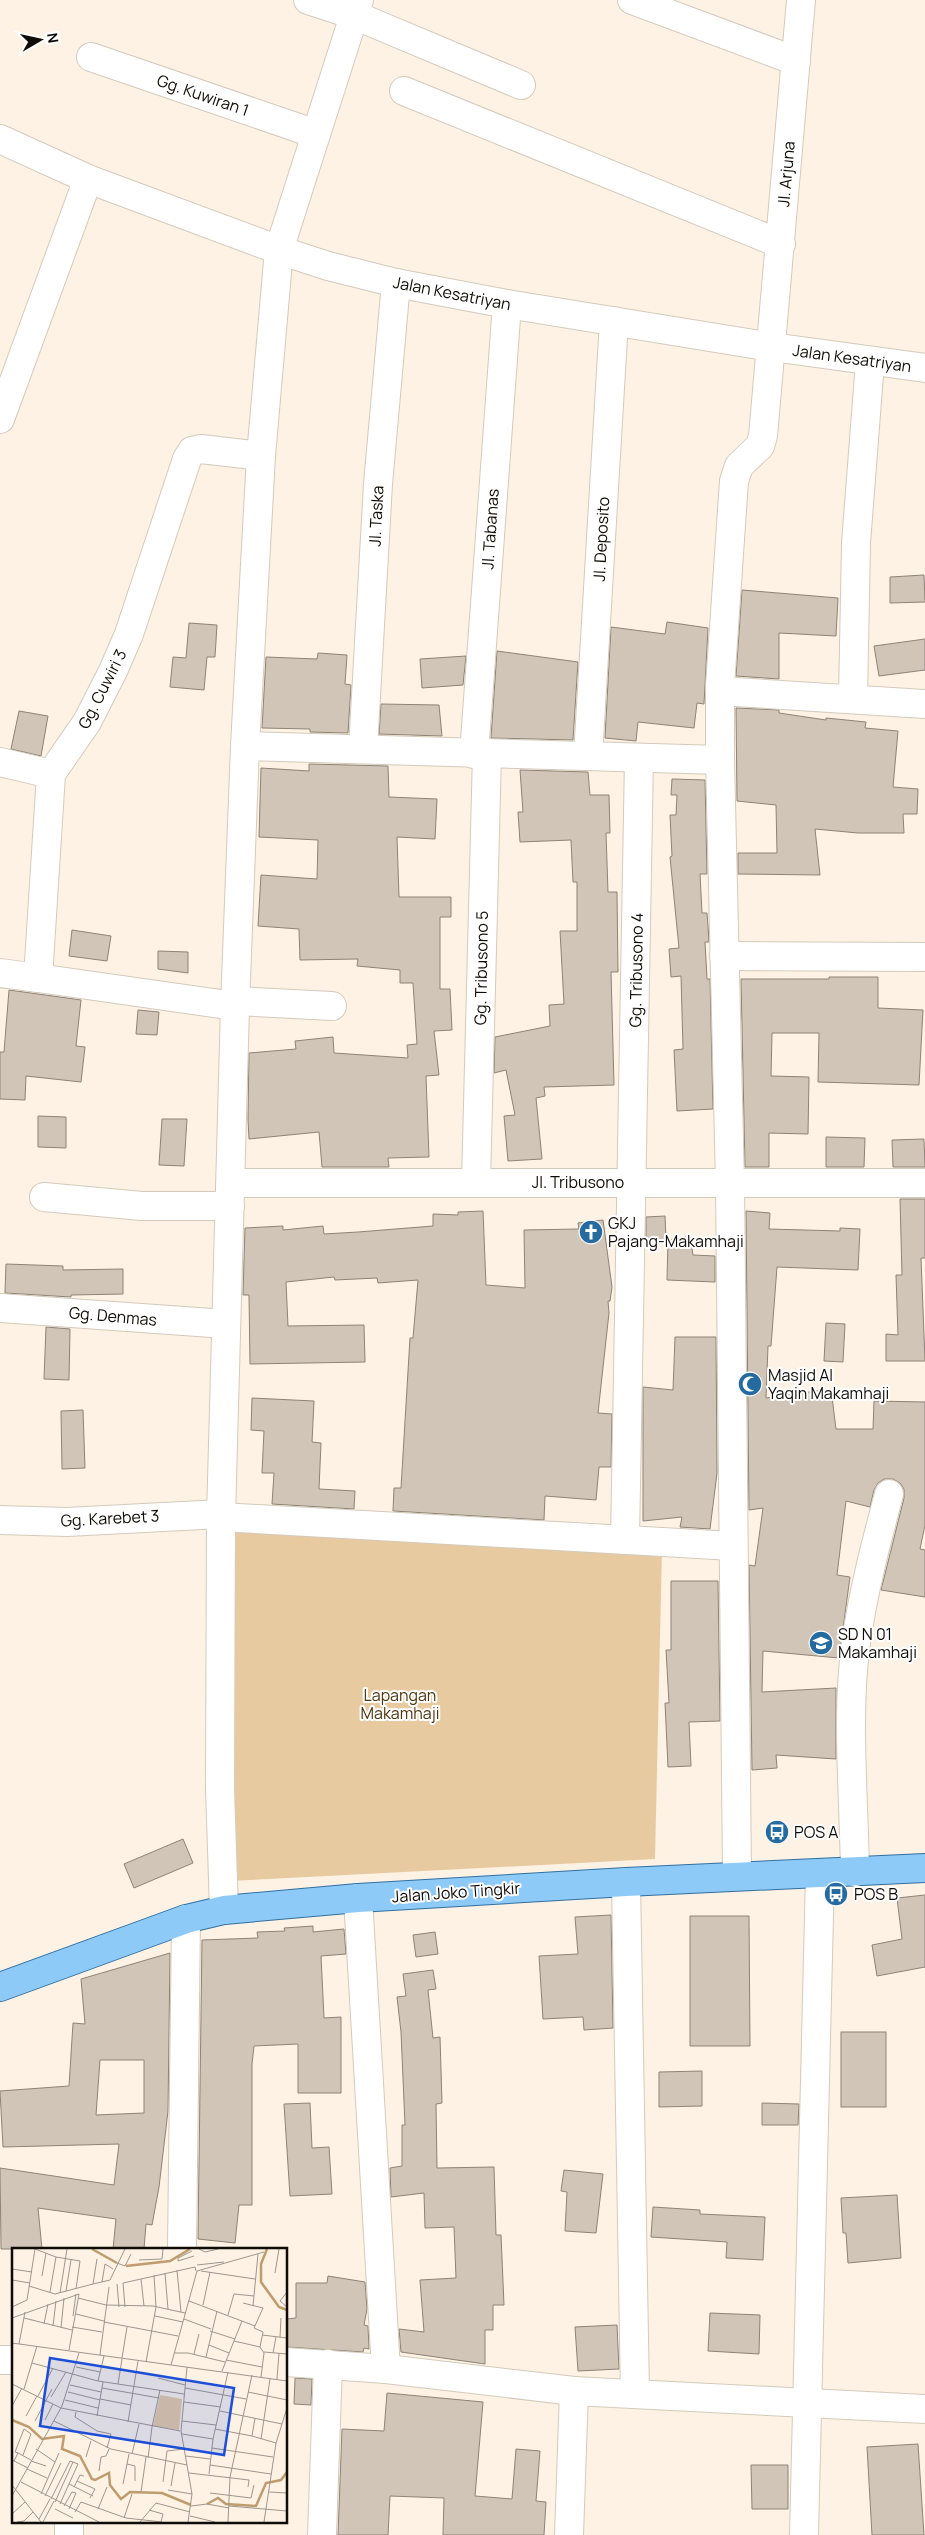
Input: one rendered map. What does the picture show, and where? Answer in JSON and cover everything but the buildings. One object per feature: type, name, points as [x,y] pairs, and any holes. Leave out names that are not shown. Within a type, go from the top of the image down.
[{"type":"main road","name":"Jalan Joko Tingkir","points":[[0,1987],[186,1919],[224,1910],[358,1898],[737,1875],[820,1874],[925,1868]]},
{"type":"street","points":[[308,0],[356,7],[520,85]]},
{"type":"street","points":[[632,0],[796,61]]},
{"type":"street","name":"Jl. Arjuna","points":[[737,1875],[730,1184],[720,691],[732,492],[739,466],[763,442],[800,0]]},
{"type":"street","points":[[224,1910],[220,1789],[221,1515],[235,1003],[245,746],[261,456],[279,250],[356,7]]},
{"type":"street","name":"Gg. Kuwiran 1","points":[[91,57],[316,134]]},
{"type":"street","points":[[404,91],[781,244]]},
{"type":"street","name":"Jalan Kesatriyan","points":[[0,140],[88,179],[279,250],[328,266],[396,283],[507,304],[772,347],[870,362],[925,368]]},
{"type":"street","points":[[0,416],[88,179]]},
{"type":"street","name":"Jl. Taska","points":[[363,750],[378,484],[396,283]]},
{"type":"street","name":"Jl. Tabanas","points":[[480,754],[507,304]]},
{"type":"street","name":"Jl. Deposito","points":[[588,756],[614,321]]},
{"type":"street","points":[[854,698],[856,542],[870,362]]},
{"type":"street","name":"Gg. Cuwiri 3","points":[[51,774],[87,722],[129,634],[187,459],[192,452],[201,449],[261,456]]},
{"type":"street","points":[[720,691],[925,704]]},
{"type":"street","points":[[245,746],[720,760]]},
{"type":"street","name":"Gg. Tribusono 5","points":[[476,1182],[480,754]]},
{"type":"street","name":"Gg. Tribusono 4","points":[[625,1540],[633,1182],[639,758]]},
{"type":"street","points":[[0,762],[51,774],[18,976],[235,1003],[332,1006]]},
{"type":"street","points":[[724,956],[925,957]]},
{"type":"street","name":"Jl. Tribusono","points":[[44,1197],[104,1204],[476,1182],[925,1183]]},
{"type":"street","name":"Gg. Denmas","points":[[0,1308],[226,1324]]},
{"type":"street","points":[[856,1872],[852,1712],[856,1644],[868,1578],[888,1494]]},
{"type":"street","name":"Gg. Karebet 3","points":[[0,1520],[67,1522],[221,1515],[734,1546]]},
{"type":"street","points":[[804,2535],[820,1874]]},
{"type":"street","points":[[626,1882],[635,2394]]},
{"type":"street","points":[[358,1898],[386,2368]]},
{"type":"street","points":[[182,2248],[186,1919]]},
{"type":"street","points":[[288,2362],[386,2368],[574,2391],[925,2409]]},
{"type":"street","points":[[322,2535],[328,2364]]},
{"type":"street","points":[[569,2535],[574,2391]]},
{"type":"street","points":[[69,2522],[69,2535]]},
{"type":"green space","name":"Lapangan Makamhaji","points":[[232,1526],[662,1549],[655,1859],[231,1881]]},
{"type":"place","name":"GKJ Pajang-Makamhaji","points":[[591,1232]]},
{"type":"place","name":"Masjid Al Yaqin Makamhaji","points":[[750,1384]]},
{"type":"place","name":"SD N 01 Makamhaji","points":[[821,1643]]},
{"type":"place","name":"POS A","points":[[777,1832]]},
{"type":"place","name":"POS B","points":[[836,1894]]}]
